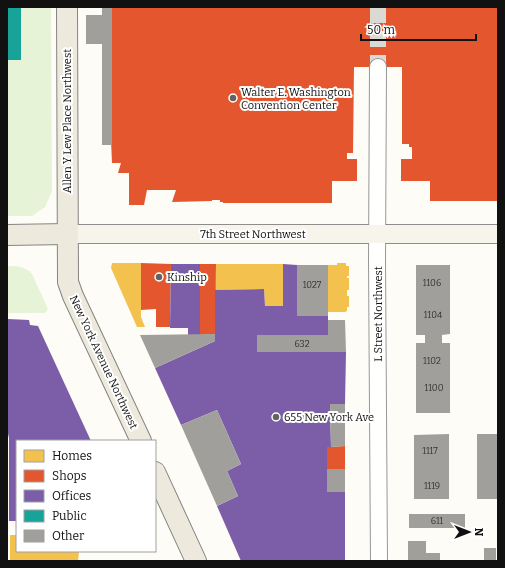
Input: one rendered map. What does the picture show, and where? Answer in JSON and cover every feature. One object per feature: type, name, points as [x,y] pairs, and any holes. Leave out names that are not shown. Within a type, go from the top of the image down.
[{"type":"main road","name":"Allen Y Lew Place Northwest","points":[[68,7],[68,234]]},
{"type":"main road","name":"7th Street Northwest","points":[[7,234],[498,234]]},
{"type":"main road","name":"New York Avenue Northwest","points":[[68,234],[68,282],[70,289],[141,440]]},
{"type":"main road","points":[[156,474],[196,561]]},
{"type":"street","name":"L Street Northwest","points":[[378,66],[377,234],[380,561]]},
{"type":"green space","points":[[7,7],[51,7],[52,191],[45,207],[32,216],[7,216]]},
{"type":"green space","points":[[7,266],[24,268],[32,274],[48,309],[45,313],[7,313]]},
{"type":"building: Homes","points":[[112,263],[141,263],[141,317],[145,327],[137,327],[111,268]]},
{"type":"building: Homes","points":[[337,263],[346,263],[346,266],[349,266],[349,276],[347,276],[347,278],[349,278],[349,290],[347,290],[347,296],[349,296],[349,307],[347,307],[347,311],[345,312],[328,312],[328,265],[337,265]]},
{"type":"building: Homes","points":[[216,264],[283,264],[283,306],[265,306],[264,289],[215,290]]},
{"type":"building: Homes","points":[[10,535],[16,535],[16,552],[79,552],[78,561],[10,561]]},
{"type":"building: Shops","name":"Walter E. Washington Convention Center","points":[[112,7],[498,7],[498,201],[430,201],[430,181],[401,181],[401,159],[412,159],[412,147],[409,147],[409,144],[402,144],[402,67],[354,67],[353,153],[347,153],[347,159],[357,159],[357,181],[332,181],[332,203],[223,203],[220,202],[220,200],[172,202],[176,190],[147,190],[144,205],[129,205],[129,173],[118,173],[121,163],[112,163]]},
{"type":"building: Shops","points":[[141,263],[171,264],[170,327],[156,327],[156,309],[141,310]]},
{"type":"building: Shops","points":[[200,264],[216,264],[215,334],[200,335]]},
{"type":"building: Shops","points":[[345,446],[345,469],[327,469],[327,447]]},
{"type":"building: Offices","points":[[171,264],[200,264],[200,335],[188,335],[188,328],[170,328]]},
{"type":"building: Offices","name":"655 New York Ave","points":[[283,264],[297,265],[297,316],[328,316],[328,335],[257,335],[257,352],[346,352],[345,404],[330,404],[331,447],[327,447],[327,492],[345,492],[345,561],[241,561],[217,506],[238,496],[227,471],[241,464],[217,410],[181,425],[155,368],[215,341],[215,290],[264,289],[265,306],[283,306]]},
{"type":"building: Offices","points":[[8,319],[29,320],[30,325],[38,326],[91,440],[16,440],[16,521],[9,521],[9,438],[7,429]]},
{"type":"building: Public","points":[[7,7],[21,7],[21,60],[7,60]]},
{"type":"building: Other","points":[[102,7],[112,7],[112,145],[102,145],[102,44],[86,44],[86,15],[102,15]]},
{"type":"building: Other","points":[[297,265],[328,265],[328,316],[297,316]]},
{"type":"building: Other","points":[[416,265],[450,265],[450,334],[442,335],[442,343],[450,343],[450,413],[416,413],[416,343],[425,343],[425,335],[416,335]]},
{"type":"building: Other","points":[[328,320],[345,320],[346,352],[257,352],[257,335],[328,335]]},
{"type":"building: Other","points":[[215,334],[215,341],[155,368],[140,335]]},
{"type":"building: Other","points":[[330,404],[345,404],[345,446],[331,447]]},
{"type":"building: Other","points":[[217,410],[241,464],[227,471],[238,496],[217,506],[181,425]]},
{"type":"building: Other","points":[[449,434],[449,499],[414,499],[414,435]]},
{"type":"building: Other","points":[[477,434],[498,434],[498,499],[477,499]]},
{"type":"building: Other","points":[[327,469],[345,469],[345,492],[327,492]]},
{"type":"building: Other","points":[[409,514],[465,514],[465,528],[409,528]]},
{"type":"building: Other","points":[[408,541],[426,541],[426,553],[440,553],[440,561],[408,561]]},
{"type":"building: Other","points":[[484,548],[496,548],[496,561],[484,561]]},
{"type":"tunnel","points":[[378,7],[378,67]]},
{"type":"place","name":"Walter E. Washington Convention Center","points":[[233,98]]},
{"type":"place","name":"Kinship","points":[[159,277]]},
{"type":"place","name":"655 New York Ave","points":[[276,417]]}]
